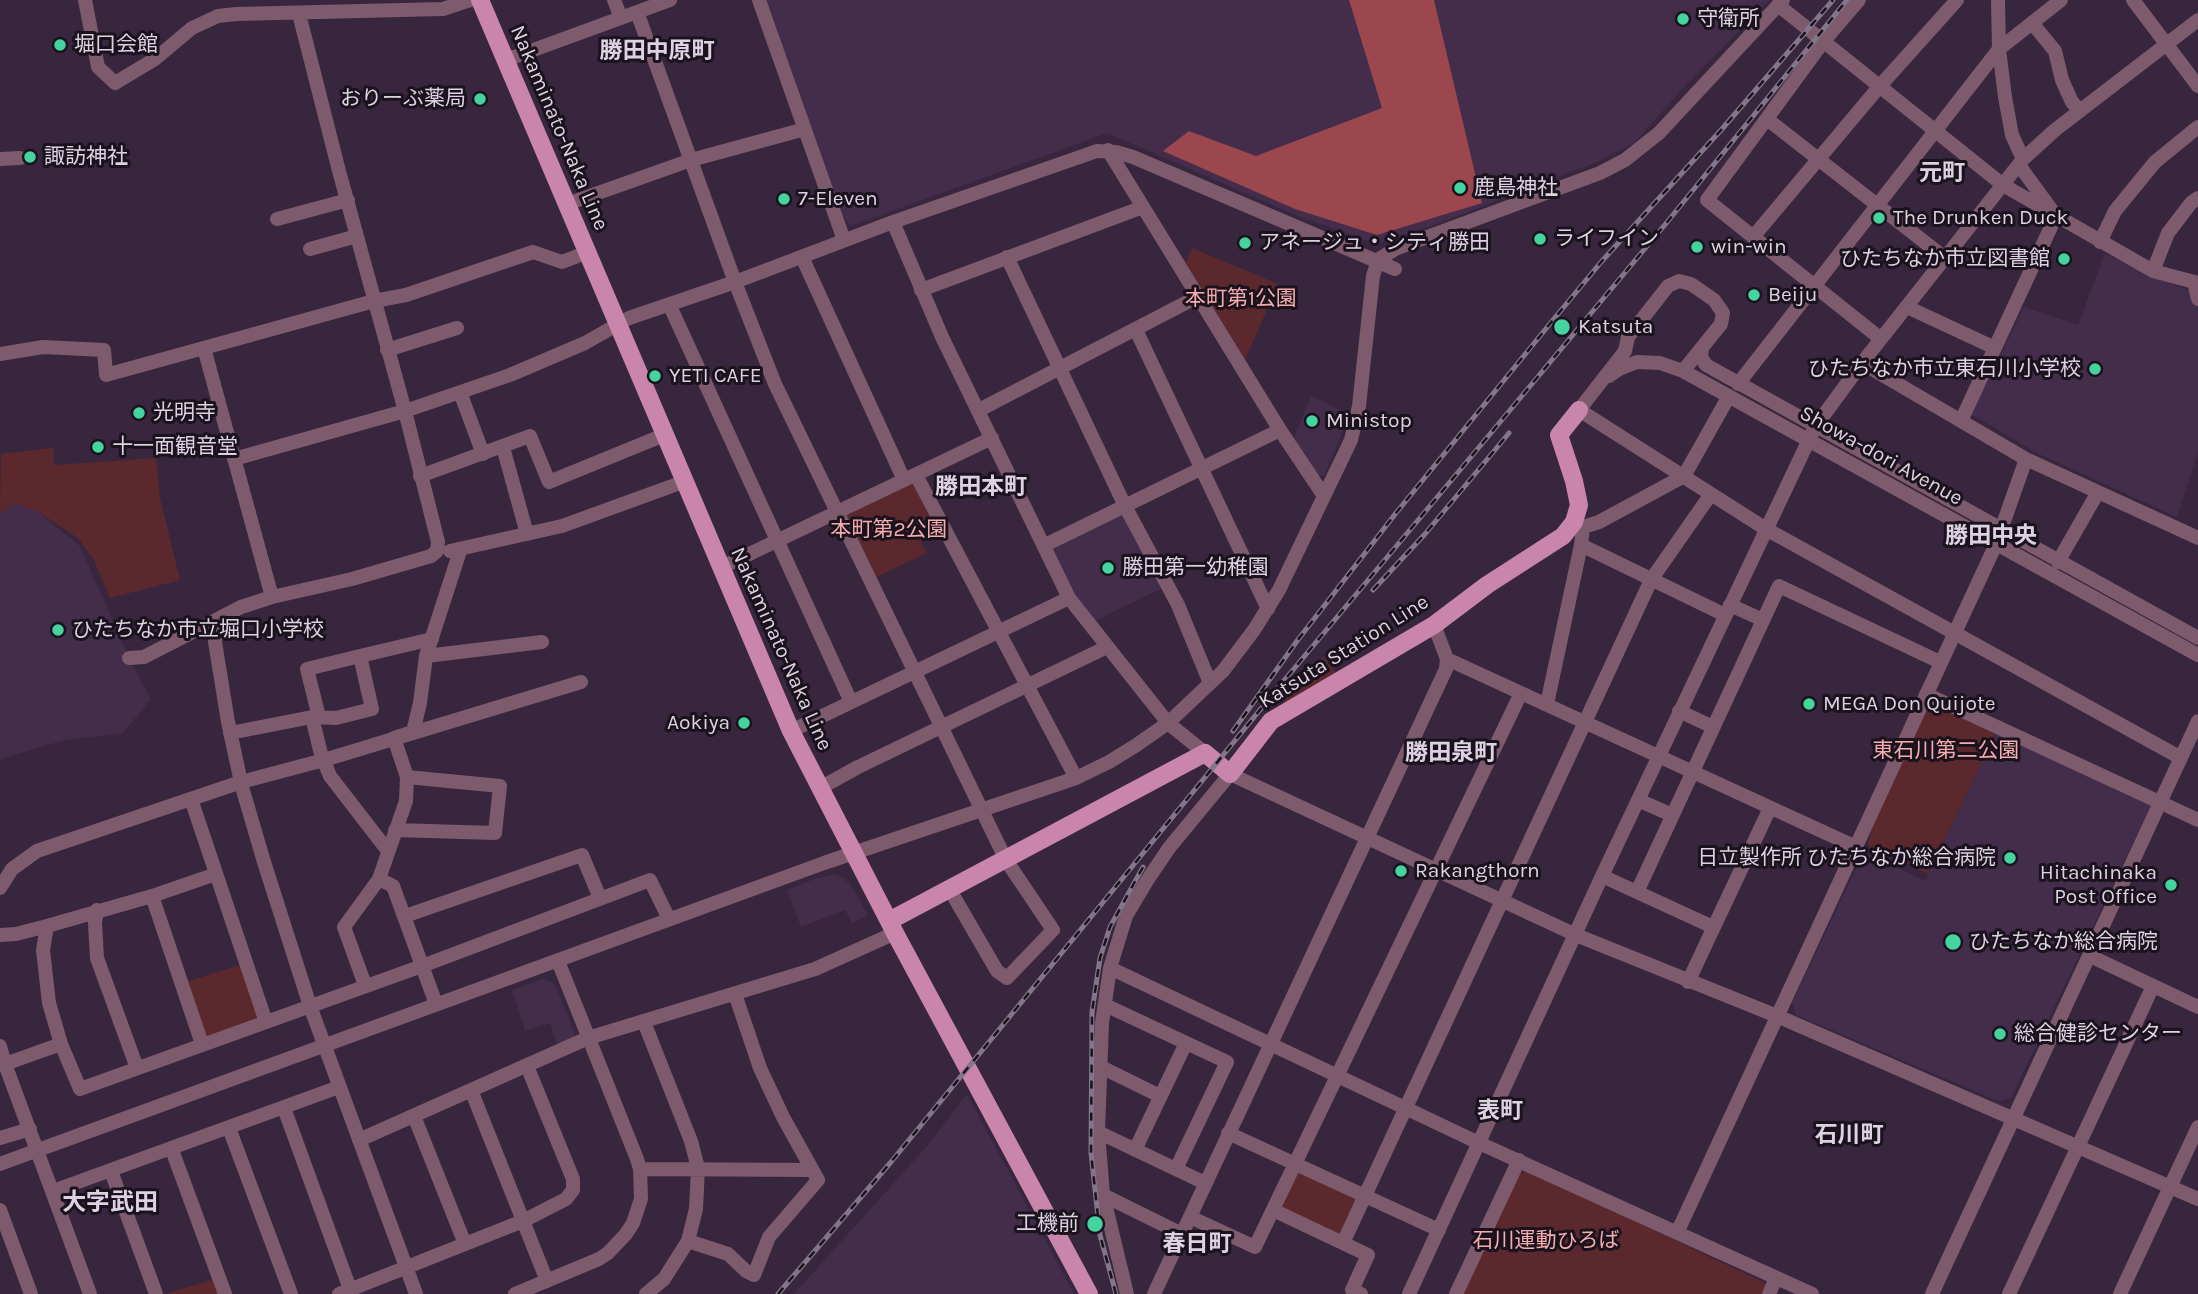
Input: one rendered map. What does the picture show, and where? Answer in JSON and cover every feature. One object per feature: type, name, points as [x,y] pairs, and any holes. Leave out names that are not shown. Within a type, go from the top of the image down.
[{"type":"main road","name":"Nakaminato-Naka Line","points":[[480,0],[791,731],[892,927],[1089,1294]]},
{"type":"main road","points":[[1578,410],[1559,435],[1577,494],[1579,524]]},
{"type":"main road","name":"Katsuta Station Line","points":[[1230,774],[1270,721],[1434,625],[1579,524]]},
{"type":"main road","points":[[892,927],[950,890],[1205,753],[1230,774]]},
{"type":"street","points":[[85,0],[98,67],[115,83],[155,60],[192,28],[218,16],[443,9],[470,0]]},
{"type":"street","points":[[614,0],[621,18]]},
{"type":"street","points":[[506,60],[670,0]]},
{"type":"street","points":[[759,0],[844,240]]},
{"type":"street","points":[[1859,0],[1823,43],[1707,200],[1881,339]]},
{"type":"street","points":[[1754,237],[1879,87],[1956,0]]},
{"type":"street","points":[[1998,0],[1999,49],[2012,135],[2021,162],[2056,216]]},
{"type":"street","points":[[1738,384],[1999,49],[2061,0]]},
{"type":"street","points":[[2133,0],[2198,86]]},
{"type":"street","points":[[0,1164],[669,919],[853,853],[1076,778],[1109,762],[1168,723],[1210,683],[1239,652],[1268,609],[1345,454],[1355,425],[1373,276],[1378,260],[1395,249],[1600,173],[1625,160],[1659,133],[1781,3],[1823,43],[2003,185],[2153,271],[2196,283],[2198,299]]},
{"type":"street","points":[[637,12],[775,384],[1006,860],[1053,930],[1007,978],[997,971],[950,890]]},
{"type":"street","points":[[299,14],[405,411],[438,542],[437,551]]},
{"type":"street","points":[[1409,1294],[1811,433],[1862,363],[2021,162],[2080,111],[2198,20]]},
{"type":"street","points":[[2032,23],[2055,51],[2072,102],[2080,111]]},
{"type":"street","points":[[1767,119],[1945,258]]},
{"type":"street","points":[[2100,242],[2115,211],[2155,162],[2198,127]]},
{"type":"street","points":[[567,204],[691,159],[805,128]]},
{"type":"street","points":[[1108,150],[1324,496]]},
{"type":"street","points":[[234,458],[405,411],[510,375],[585,343],[629,318],[1097,151],[1108,150],[1133,157],[1395,269]]},
{"type":"street","points":[[0,159],[20,158]]},
{"type":"street","points":[[2153,271],[2168,233],[2198,198]]},
{"type":"street","points":[[277,219],[348,200]]},
{"type":"street","points":[[921,290],[1143,207]]},
{"type":"street","points":[[1961,421],[2056,216]]},
{"type":"street","points":[[893,222],[921,290],[1069,598],[1168,723],[1205,753]]},
{"type":"street","points":[[310,249],[357,236]]},
{"type":"street","points":[[0,354],[43,347],[104,350],[106,375],[374,301],[405,295],[533,252],[562,262],[587,252]]},
{"type":"street","points":[[802,257],[910,478],[999,631],[1076,778]]},
{"type":"street","points":[[1007,257],[1125,506],[1178,605],[1210,683]]},
{"type":"street","points":[[1683,371],[1721,324],[1723,313],[1714,300],[1691,284],[1679,281],[1668,286],[1628,337],[1625,351],[1578,410],[1766,529],[2181,758]]},
{"type":"street","points":[[979,410],[1199,296]]},
{"type":"street","points":[[669,304],[851,702]]},
{"type":"street","points":[[1907,307],[1995,348]]},
{"type":"street","points":[[387,350],[457,328]]},
{"type":"street","points":[[1136,330],[1268,609]]},
{"type":"street","points":[[204,348],[272,597]]},
{"type":"street","name":"Showa-dori Avenue","points":[[1702,348],[1701,357],[1706,365],[1811,433],[1998,537],[2198,655]]},
{"type":"street","points":[[1625,351],[1630,359],[1637,362]]},
{"type":"street","points":[[1605,378],[1637,362]]},
{"type":"street","name":"Showa-dori Avenue","points":[[1637,362],[1660,363],[1683,371],[1728,396],[1811,433]]},
{"type":"street","points":[[1862,363],[2026,459],[2198,538]]},
{"type":"street","points":[[460,392],[483,454]]},
{"type":"street","points":[[1547,704],[1581,545],[1579,524],[1599,522],[1684,476],[1728,396]]},
{"type":"street","points":[[1045,545],[1280,429]]},
{"type":"street","points":[[421,476],[530,436],[549,482],[664,435]]},
{"type":"street","points":[[720,568],[992,438]]},
{"type":"street","points":[[503,446],[527,534]]},
{"type":"street","points":[[1677,1233],[1998,537],[2026,459]]},
{"type":"street","points":[[129,658],[144,657],[241,607],[272,597],[352,579],[431,556],[437,551],[460,551],[562,526],[684,482]]},
{"type":"street","points":[[2059,562],[2098,492]]},
{"type":"street","points":[[1343,1243],[1651,580],[1711,494]]},
{"type":"street","name":"Showa-dori Avenue","points":[[1998,537],[2059,562],[2198,638]]},
{"type":"street","points":[[1581,545],[1651,580],[1727,610],[1763,620]]},
{"type":"street","points":[[413,732],[426,656],[460,551]]},
{"type":"street","points":[[1637,892],[1779,586],[1940,662]]},
{"type":"street","points":[[791,731],[1069,598]]},
{"type":"street","points":[[218,619],[215,642],[230,733],[264,862],[324,1046],[416,1294]]},
{"type":"street","points":[[1154,1294],[1446,669],[1447,659],[1434,625]]},
{"type":"street","points":[[388,851],[330,776],[324,760],[307,669],[432,639]]},
{"type":"street","points":[[426,656],[542,642]]},
{"type":"street","points":[[820,788],[1107,647]]},
{"type":"street","points":[[230,733],[315,717],[336,718],[372,709],[360,656]]},
{"type":"street","points":[[1447,659],[1854,846]]},
{"type":"street","points":[[0,888],[12,869],[37,851],[241,782],[324,760],[581,682]]},
{"type":"street","points":[[1190,1217],[1255,1247],[1521,693]]},
{"type":"street","points":[[1926,694],[2198,820]]},
{"type":"street","points":[[1679,711],[1713,727]]},
{"type":"street","points":[[1932,1294],[2198,721]]},
{"type":"street","points":[[365,985],[344,927],[379,879],[406,801],[407,777],[394,738]]},
{"type":"street","points":[[1127,1294],[1103,1195],[1098,1132],[1105,1005],[1110,968],[1126,916],[1148,879],[1169,848],[1230,774],[1576,935],[1776,1016],[2198,1199]]},
{"type":"street","points":[[395,830],[495,833],[500,786],[407,777]]},
{"type":"street","points":[[191,799],[266,1022]]},
{"type":"street","points":[[1638,800],[1672,815]]},
{"type":"street","points":[[1688,982],[1770,808]]},
{"type":"street","points":[[405,916],[582,855],[600,898]]},
{"type":"street","points":[[0,935],[47,926],[152,896],[216,874]]},
{"type":"street","points":[[1602,876],[1713,927]]},
{"type":"street","points":[[379,879],[393,886],[436,1004]]},
{"type":"street","points":[[47,926],[43,950],[49,1003],[61,1044],[80,1089],[422,966],[650,880],[669,919]]},
{"type":"street","points":[[152,896],[201,1044]]},
{"type":"street","points":[[97,910],[97,958],[137,1068]]},
{"type":"street","points":[[359,1140],[588,1038],[816,969],[892,927]]},
{"type":"street","points":[[2090,956],[2198,1007]]},
{"type":"street","points":[[515,1294],[608,1253],[626,1234],[641,1199],[640,1169],[558,961]]},
{"type":"street","points":[[1110,968],[1479,1143],[1812,1294]]},
{"type":"street","points":[[2009,1294],[2153,986]]},
{"type":"street","points":[[688,1241],[728,1254],[754,1275],[769,1237],[818,1180],[760,1068],[735,994]]},
{"type":"street","points":[[1105,1005],[1227,1062],[1176,1169]]},
{"type":"street","points":[[644,1022],[691,1141],[698,1168],[695,1209],[688,1241],[664,1279],[646,1294]]},
{"type":"street","points":[[1135,1150],[1186,1043]]},
{"type":"street","points":[[5,1064],[61,1044]]},
{"type":"street","points":[[0,1046],[90,1294]]},
{"type":"street","points":[[284,1108],[345,1292],[523,1221],[566,1199],[573,1190],[573,1179],[527,1066]]},
{"type":"street","points":[[1101,1067],[1160,1096]]},
{"type":"street","points":[[53,1191],[172,1150],[339,1087]]},
{"type":"street","points":[[471,1090],[547,1281]]},
{"type":"street","points":[[414,1116],[465,1244]]},
{"type":"street","points":[[2120,1294],[2198,1127]]},
{"type":"street","points":[[229,1128],[290,1294]]},
{"type":"street","points":[[1098,1132],[1205,1183]]},
{"type":"street","points":[[1228,1133],[1439,1230]]},
{"type":"street","points":[[0,1138],[32,1135]]},
{"type":"street","points":[[172,1150],[225,1294]]},
{"type":"street","points":[[1456,1294],[1519,1160]]},
{"type":"street","points":[[640,1169],[811,1170]]},
{"type":"street","points":[[111,1171],[156,1294]]},
{"type":"street","points":[[1103,1195],[1182,1234]]},
{"type":"street","points":[[0,1210],[32,1294]]},
{"type":"street","points":[[1273,1210],[1368,1255],[1352,1290],[1361,1294]]},
{"type":"street","points":[[0,1257],[16,1252]]},
{"type":"street","points":[[1769,1294],[1776,1278]]},
{"type":"shaded area","points":[[767,0],[1770,0],[1685,86],[1634,143],[1597,162],[1380,243],[1298,216],[1107,133],[851,226],[843,216]]},
{"type":"shaded area","points":[[1349,0],[1434,0],[1482,203],[1377,235],[1295,209],[1163,151],[1189,131],[1256,156],[1382,108]]},
{"type":"shaded area","name":"ひたちなか市立東石川小学校","points":[[2105,254],[2194,293],[2198,309],[2198,453],[2177,517],[2037,453],[1971,414],[2024,307],[2078,325]]},
{"type":"shaded area","points":[[1311,396],[1347,413],[1324,476],[1317,475],[1294,438]]},
{"type":"shaded area","name":"ひたちなか市立堀口小学校","points":[[15,504],[37,511],[80,546],[129,658],[151,699],[123,733],[65,740],[0,759],[0,513]]},
{"type":"shaded area","name":"勝田第一幼稚園","points":[[1124,512],[1166,586],[1095,621],[1074,596],[1051,550],[1052,545]]},
{"type":"shaded area","name":"ひたちなか総合病院","points":[[1997,731],[2151,805],[2011,1098],[1998,1101],[1796,1015],[1792,1003],[1864,852],[1925,881]]},
{"type":"shaded area","points":[[835,874],[844,878],[854,890],[868,915],[852,923],[845,910],[801,927],[787,890]]},
{"type":"shaded area","points":[[543,979],[555,984],[575,1034],[573,1040],[558,1046],[550,1023],[525,1031],[512,990]]},
{"type":"shaded area","points":[[967,1094],[1074,1294],[794,1294],[929,1144]]},
{"type":"green space","name":"本町第1公園","points":[[1192,248],[1278,284],[1245,360],[1186,263]]},
{"type":"green space","points":[[53,448],[54,465],[156,458],[160,498],[180,580],[110,598],[94,560],[78,538],[37,511],[15,504],[0,513],[1,454]]},
{"type":"green space","name":"本町第2公園","points":[[911,482],[919,484],[942,531],[921,542],[927,553],[874,578],[845,516]]},
{"type":"green space","points":[[1323,656],[1338,676],[1289,706],[1284,700]]},
{"type":"green space","name":"東石川第二公園","points":[[1928,701],[1997,731],[1928,874],[1868,845],[1873,823]]},
{"type":"green space","points":[[243,964],[261,1018],[207,1039],[186,982]]},
{"type":"green space","points":[[1295,1162],[1365,1195],[1343,1243],[1273,1210]]},
{"type":"green space","name":"石川運動ひろば","points":[[1529,1171],[1767,1284],[1763,1294],[1462,1294],[1517,1174]]},
{"type":"green space","points":[[212,1280],[218,1294],[166,1294]]},
{"type":"railway","points":[[1233,731],[1297,641],[1396,513],[1553,320],[1833,0]]},
{"type":"railway","points":[[778,1294],[891,1162],[1277,689],[1668,221],[1847,0]]},
{"type":"railway","points":[[1373,590],[1425,534],[1509,433]]},
{"type":"railway","points":[[1116,1294],[1100,1235],[1091,1153],[1092,1012],[1100,958],[1110,927],[1143,867]]},
{"type":"place","name":"守衛所","points":[[1683,19]]},
{"type":"place","name":"堀口会館","points":[[60,45]]},
{"type":"place","name":"おりーぶ薬局","points":[[480,99]]},
{"type":"place","name":"諏訪神社","points":[[30,157]]},
{"type":"place","name":"鹿島神社","points":[[1460,188]]},
{"type":"place","name":"7-Eleven","points":[[784,199]]},
{"type":"place","name":"The Drunken Duck","points":[[1879,218]]},
{"type":"place","name":"ライフイン","points":[[1540,239]]},
{"type":"place","name":"アネージュ・シティ勝田","points":[[1245,243]]},
{"type":"place","name":"win-win","points":[[1697,247]]},
{"type":"place","name":"ひたちなか市立図書館","points":[[2064,259]]},
{"type":"place","name":"Beiju","points":[[1754,295]]},
{"type":"place","name":"Katsuta","points":[[1562,327]]},
{"type":"place","name":"ひたちなか市立東石川小学校","points":[[2095,369]]},
{"type":"place","name":"YETI CAFE","points":[[655,376]]},
{"type":"place","name":"光明寺","points":[[139,413]]},
{"type":"place","name":"Ministop","points":[[1312,421]]},
{"type":"place","name":"十一面観音堂","points":[[98,447]]},
{"type":"place","name":"勝田第一幼稚園","points":[[1108,568]]},
{"type":"place","name":"ひたちなか市立堀口小学校","points":[[58,630]]},
{"type":"place","name":"MEGA Don Quijote","points":[[1809,704]]},
{"type":"place","name":"Aokiya","points":[[744,723]]},
{"type":"place","name":"日立製作所 ひたちなか総合病院","points":[[2010,858]]},
{"type":"place","name":"Rakangthorn","points":[[1401,871]]},
{"type":"place","name":"Hitachinaka Post Office","points":[[2171,885]]},
{"type":"place","name":"ひたちなか総合病院","points":[[1953,942]]},
{"type":"place","name":"総合健診センター","points":[[2000,1034]]},
{"type":"place","name":"工機前","points":[[1095,1224]]},
{"type":"district","name":"勝田中原町","points":[[657,51]]},
{"type":"district","name":"元町","points":[[1942,173]]},
{"type":"district","name":"勝田本町","points":[[981,487]]},
{"type":"district","name":"勝田中央","points":[[1991,536]]},
{"type":"district","name":"勝田泉町","points":[[1451,753]]},
{"type":"district","name":"表町","points":[[1500,1111]]},
{"type":"district","name":"石川町","points":[[1849,1135]]},
{"type":"district","name":"大字武田","points":[[110,1203]]},
{"type":"district","name":"春日町","points":[[1197,1244]]}]
